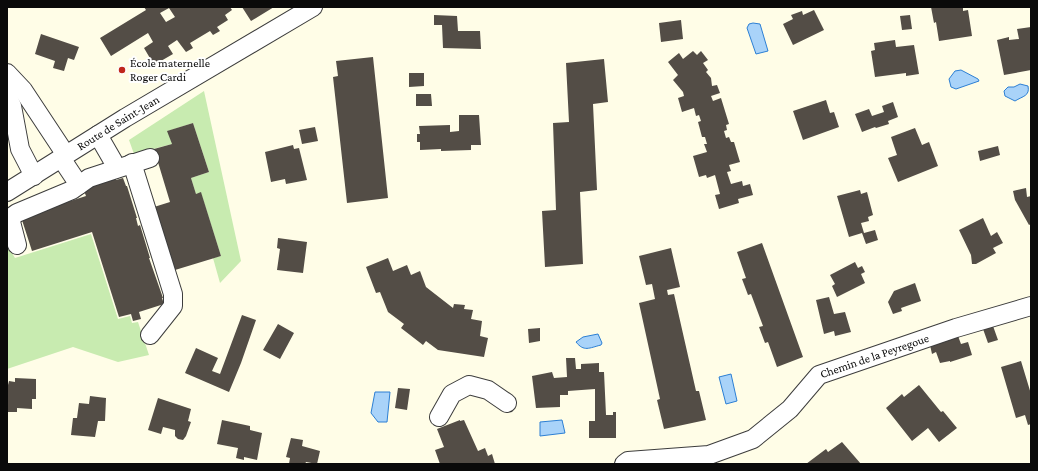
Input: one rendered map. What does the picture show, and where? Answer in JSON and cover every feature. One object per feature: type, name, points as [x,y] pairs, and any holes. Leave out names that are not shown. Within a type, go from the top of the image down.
[{"type":"street","name":"Route de Saint-Jean","points":[[7,192],[63,156],[313,7]]},
{"type":"street","points":[[7,73],[23,90],[39,114],[76,180]]},
{"type":"street","points":[[7,95],[12,106],[12,124],[20,149],[34,176]]},
{"type":"street","points":[[12,124],[31,120],[39,114]]},
{"type":"street","points":[[98,135],[114,165]]},
{"type":"street","points":[[76,180],[89,178],[114,165],[132,163],[150,158]]},
{"type":"street","points":[[132,163],[174,294],[173,306],[150,335]]},
{"type":"street","points":[[17,245],[10,218],[16,213],[72,190],[76,180]]},
{"type":"street","name":"Chemin de la Peyregoue","points":[[624,464],[628,461],[709,455],[753,439],[790,409],[819,375],[956,328],[1031,306]]},
{"type":"street","points":[[438,417],[452,394],[469,385],[488,390],[507,403]]},
{"type":"green space","points":[[204,91],[241,261],[220,283],[213,258],[221,256],[201,193],[196,194],[191,178],[209,172],[193,123],[168,131],[172,144],[134,154],[129,140]]},
{"type":"green space","points":[[91,234],[118,319],[130,316],[132,323],[138,322],[149,355],[118,362],[73,347],[7,369],[7,247],[15,258]]},
{"type":"water","points":[[749,24],[760,24],[768,51],[756,54],[747,28]]},
{"type":"water","points":[[961,70],[979,81],[956,89],[951,87],[949,79],[955,71]]},
{"type":"water","points":[[1020,84],[1028,86],[1027,94],[1015,101],[1005,96],[1004,91],[1008,87],[1014,87]]},
{"type":"water","points":[[598,334],[602,343],[601,345],[584,348],[576,342],[583,337]]},
{"type":"water","points":[[731,374],[737,401],[726,404],[719,377]]},
{"type":"water","points":[[375,392],[390,392],[387,422],[378,422],[371,413]]},
{"type":"water","points":[[562,420],[565,433],[540,436],[540,422]]},
{"type":"building","points":[[144,7],[230,7],[232,10],[225,15],[228,20],[217,27],[220,31],[213,35],[210,31],[190,43],[193,48],[186,52],[177,40],[168,46],[173,54],[154,65],[144,48],[153,42],[148,33],[111,56],[100,38],[146,10]],"holes":[[[169,8],[175,17],[166,22],[160,13]]]},
{"type":"building","points":[[242,7],[274,7],[251,21]]},
{"type":"building","points":[[931,7],[963,7],[963,11],[968,10],[972,36],[939,41],[936,22],[934,23]]},
{"type":"building","points":[[814,10],[824,30],[793,45],[783,24],[793,19],[791,15],[802,11],[803,15]]},
{"type":"building","points":[[434,15],[457,16],[458,31],[480,31],[481,49],[443,48],[442,25],[434,25]]},
{"type":"building","points":[[910,15],[912,29],[902,30],[900,16]]},
{"type":"building","points":[[681,20],[683,39],[661,42],[659,23]]},
{"type":"building","points":[[1031,27],[1031,70],[1004,75],[997,40],[1009,37],[1009,40],[1019,39],[1017,29]]},
{"type":"building","points":[[41,34],[79,47],[74,60],[68,58],[64,71],[53,68],[55,61],[35,54]]},
{"type":"building","points":[[895,40],[896,47],[914,45],[919,74],[906,76],[906,73],[875,77],[871,51],[875,50],[874,43]]},
{"type":"building","points":[[693,51],[697,55],[701,51],[708,60],[703,63],[708,70],[706,72],[711,78],[712,86],[717,85],[720,93],[711,96],[713,101],[721,98],[729,124],[726,125],[727,130],[724,131],[726,138],[729,137],[731,142],[734,142],[740,162],[729,165],[731,171],[727,172],[731,184],[742,181],[743,186],[750,184],[753,195],[738,199],[739,203],[719,209],[715,195],[720,194],[715,175],[707,178],[706,175],[699,177],[693,156],[707,152],[704,144],[707,144],[705,137],[702,137],[698,122],[701,121],[699,115],[696,116],[694,108],[682,112],[678,98],[684,96],[683,92],[673,80],[678,75],[668,62],[679,53],[683,59]]},
{"type":"building","points":[[373,57],[388,198],[347,203],[333,77],[338,76],[336,61]]},
{"type":"building","points":[[604,59],[608,102],[593,104],[597,190],[580,192],[583,264],[545,267],[542,211],[556,210],[553,123],[569,122],[566,63]]},
{"type":"building","points":[[409,73],[424,73],[424,86],[409,87]]},
{"type":"building","points":[[416,94],[431,94],[432,106],[416,106]]},
{"type":"building","points":[[826,100],[830,113],[834,112],[839,127],[803,140],[793,111]]},
{"type":"building","points":[[893,102],[898,117],[888,121],[889,124],[862,132],[855,114],[869,109],[872,116],[884,112],[882,106]]},
{"type":"building","points":[[459,115],[479,115],[481,145],[471,145],[471,150],[420,150],[420,142],[417,142],[417,134],[420,134],[419,126],[450,125],[450,132],[459,131]]},
{"type":"building","points":[[193,123],[209,172],[191,178],[196,194],[201,192],[221,256],[175,270],[154,207],[170,202],[154,149],[172,144],[167,131]]},
{"type":"building","points":[[315,127],[318,141],[302,144],[299,130]]},
{"type":"building","points":[[915,128],[922,145],[929,142],[938,166],[898,182],[888,158],[897,155],[891,137]]},
{"type":"building","points":[[293,145],[294,149],[299,148],[307,180],[286,184],[285,179],[271,182],[265,152]]},
{"type":"building","points":[[998,146],[1000,155],[980,161],[978,151]]},
{"type":"building","points":[[115,176],[116,180],[123,178],[127,186],[138,226],[140,225],[164,304],[139,312],[141,319],[133,321],[131,314],[119,317],[92,232],[32,251],[21,217],[86,196],[83,188],[106,182]]},
{"type":"building","points":[[1026,188],[1027,197],[1031,196],[1031,224],[1029,225],[1015,200],[1013,191]]},
{"type":"building","points":[[860,190],[861,194],[867,192],[873,215],[868,217],[869,221],[861,223],[864,233],[875,230],[878,240],[866,244],[862,233],[849,237],[837,196]]},
{"type":"building","points":[[983,218],[991,236],[997,232],[1003,243],[993,248],[996,253],[976,264],[972,264],[971,255],[959,230]]},
{"type":"building","points":[[278,238],[307,242],[303,273],[277,270],[280,249],[277,248]]},
{"type":"building","points":[[762,243],[803,357],[777,367],[768,342],[765,343],[759,327],[763,326],[751,294],[748,295],[742,279],[746,278],[737,252]]},
{"type":"building","points":[[671,248],[680,287],[667,290],[668,295],[674,294],[696,391],[699,391],[706,420],[664,429],[657,400],[660,399],[639,303],[655,299],[652,284],[646,285],[639,256]]},
{"type":"building","points":[[388,258],[393,271],[407,265],[411,275],[420,271],[426,287],[453,308],[454,304],[465,305],[464,309],[473,310],[471,319],[482,321],[480,336],[488,338],[484,357],[438,350],[426,341],[423,345],[401,328],[404,324],[388,312],[380,292],[376,293],[366,267]]},
{"type":"building","points":[[855,262],[858,268],[862,266],[865,272],[861,274],[865,283],[837,297],[832,286],[835,284],[830,275]]},
{"type":"building","points":[[915,283],[921,301],[901,308],[902,311],[893,314],[888,302],[894,291]]},
{"type":"building","points":[[829,297],[834,314],[845,312],[851,332],[835,336],[834,331],[824,334],[816,300]]},
{"type":"building","points":[[242,315],[256,320],[229,392],[185,373],[196,348],[218,358],[212,371],[220,374]]},
{"type":"building","points":[[278,324],[294,333],[280,359],[263,350]]},
{"type":"building","points":[[993,326],[998,340],[988,343],[983,329]]},
{"type":"building","points":[[540,328],[540,341],[529,343],[528,329]]},
{"type":"building","points":[[958,336],[961,344],[968,342],[972,355],[950,362],[940,363],[936,352],[932,354],[930,345]]},
{"type":"building","points":[[566,358],[575,358],[576,369],[581,369],[581,364],[599,363],[599,372],[604,372],[606,415],[613,415],[613,412],[616,412],[616,438],[589,438],[589,421],[595,421],[595,389],[568,391],[568,395],[560,395],[560,407],[536,408],[532,376],[552,372],[554,378],[567,377]]},
{"type":"building","points":[[1021,361],[1031,394],[1031,424],[1028,425],[1025,415],[1016,418],[1001,367]]},
{"type":"building","points":[[15,378],[36,379],[36,399],[32,399],[32,409],[17,408],[17,412],[7,412],[7,385],[9,381],[15,382]]},
{"type":"building","points":[[919,385],[941,412],[943,411],[957,428],[939,442],[928,428],[912,441],[886,408],[902,394],[904,397]]},
{"type":"building","points":[[398,388],[410,389],[407,410],[395,408]]},
{"type":"building","points":[[90,396],[106,398],[105,421],[98,421],[95,437],[71,435],[73,418],[77,418],[79,403],[89,404]]},
{"type":"building","points":[[158,398],[191,409],[188,421],[191,422],[183,440],[178,439],[175,436],[175,430],[163,427],[161,434],[148,430]]},
{"type":"building","points":[[222,420],[250,426],[250,430],[262,433],[257,460],[244,457],[244,460],[236,458],[238,448],[217,444]]},
{"type":"building","points":[[460,420],[464,420],[478,451],[485,448],[488,456],[492,454],[495,464],[440,464],[435,450],[444,447],[437,429]]},
{"type":"building","points":[[291,438],[303,440],[302,446],[320,451],[317,464],[306,462],[305,464],[289,464],[290,458],[286,457]]},
{"type":"building","points":[[842,442],[861,464],[806,464],[826,449],[828,452]]},
{"type":"place","name":"École maternelle Roger Cardi","points":[[122,70]]}]
